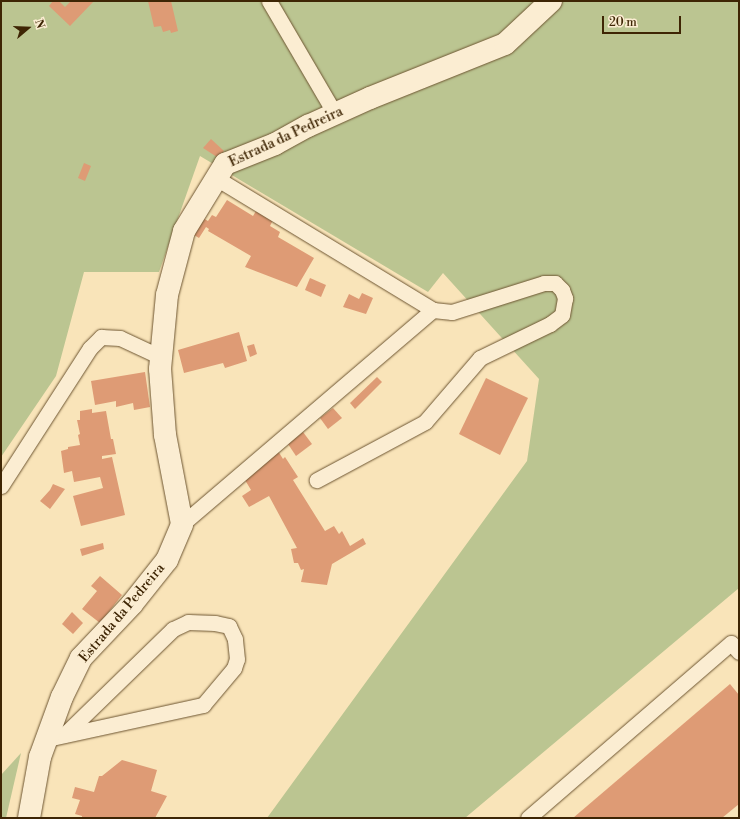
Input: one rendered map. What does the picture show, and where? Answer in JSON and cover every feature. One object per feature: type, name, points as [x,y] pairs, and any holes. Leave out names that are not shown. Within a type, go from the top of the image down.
[{"type":"street","name":"Estrada da Pedreira","points":[[29,818],[40,757],[56,737],[62,697],[82,658],[132,604],[168,560],[182,524],[165,435],[160,369],[167,295],[184,231],[224,164],[275,144],[335,114],[506,44],[551,1]]},
{"type":"lane","points":[[269,1],[335,114]]},
{"type":"lane","points":[[216,178],[433,310],[452,312],[544,283],[555,283],[562,290],[565,298],[562,315],[550,324],[480,358],[425,422],[317,480]]},
{"type":"lane","points":[[182,524],[433,310]]},
{"type":"lane","points":[[1,486],[90,348],[101,337],[120,338],[161,357]]},
{"type":"lane","points":[[188,622],[215,623],[228,626],[235,639],[237,659],[234,668],[203,704],[56,737],[173,629],[188,622]]},
{"type":"lane","points":[[528,818],[732,643],[739,652]]},
{"type":"green space","points":[[1,1],[739,1],[739,588],[465,818],[267,818],[527,461],[539,379],[443,273],[428,292],[200,156],[159,272],[84,272],[56,376],[1,457]]},
{"type":"green space","points":[[21,753],[6,818],[1,818],[1,775]]},
{"type":"building","points":[[53,1],[59,1],[65,7],[71,1],[94,1],[70,26],[49,6]]},
{"type":"building","points":[[148,1],[171,1],[178,31],[171,33],[170,30],[163,32],[161,26],[154,27]]},
{"type":"building","points":[[211,139],[224,151],[217,157],[203,148]]},
{"type":"building","points":[[84,163],[91,166],[85,181],[78,178]]},
{"type":"building","points":[[227,200],[253,216],[256,211],[274,218],[270,226],[280,232],[278,237],[314,258],[297,287],[245,267],[251,256],[208,231],[209,229],[206,227],[199,238],[189,232],[199,216],[208,221],[212,215],[216,217]]},
{"type":"building","points":[[310,278],[326,285],[321,297],[305,290]]},
{"type":"building","points":[[362,293],[373,298],[366,314],[343,307],[349,294],[359,299]]},
{"type":"building","points":[[239,332],[247,361],[225,368],[223,363],[184,373],[178,350]]},
{"type":"building","points":[[254,344],[257,354],[250,357],[247,346]]},
{"type":"building","points":[[145,372],[150,407],[134,410],[133,403],[116,407],[116,401],[95,405],[91,381]]},
{"type":"building","points":[[377,377],[382,382],[355,409],[350,403]]},
{"type":"building","points":[[486,378],[528,398],[500,455],[459,434]]},
{"type":"building","points":[[333,408],[342,418],[328,429],[320,418]]},
{"type":"building","points":[[92,409],[92,413],[106,411],[111,439],[113,439],[116,454],[102,456],[102,459],[112,457],[125,515],[81,526],[73,496],[103,488],[100,477],[74,482],[72,471],[64,473],[61,451],[68,449],[68,447],[80,445],[78,435],[80,434],[77,420],[80,420],[80,411]]},
{"type":"building","points":[[303,432],[312,444],[296,456],[288,444]]},
{"type":"building","points":[[278,451],[283,459],[285,457],[298,477],[293,480],[325,531],[334,526],[339,534],[342,531],[350,546],[363,538],[366,544],[332,564],[327,585],[301,582],[304,569],[301,570],[298,563],[294,563],[291,549],[297,548],[269,496],[249,507],[242,496],[251,490],[245,480],[247,479],[244,475]]},
{"type":"building","points":[[53,484],[65,489],[50,509],[40,501],[50,490]]},
{"type":"building","points":[[103,543],[104,549],[82,556],[80,549]]},
{"type":"building","points":[[100,576],[122,595],[100,623],[82,609],[97,591],[91,586]]},
{"type":"building","points":[[72,612],[83,623],[73,634],[62,624]]},
{"type":"building","points":[[730,684],[739,695],[739,804],[722,818],[573,818]]},
{"type":"building","points":[[122,760],[157,770],[151,791],[167,796],[155,818],[82,818],[82,816],[75,814],[80,800],[72,798],[75,787],[94,792],[99,776],[102,776]]}]
